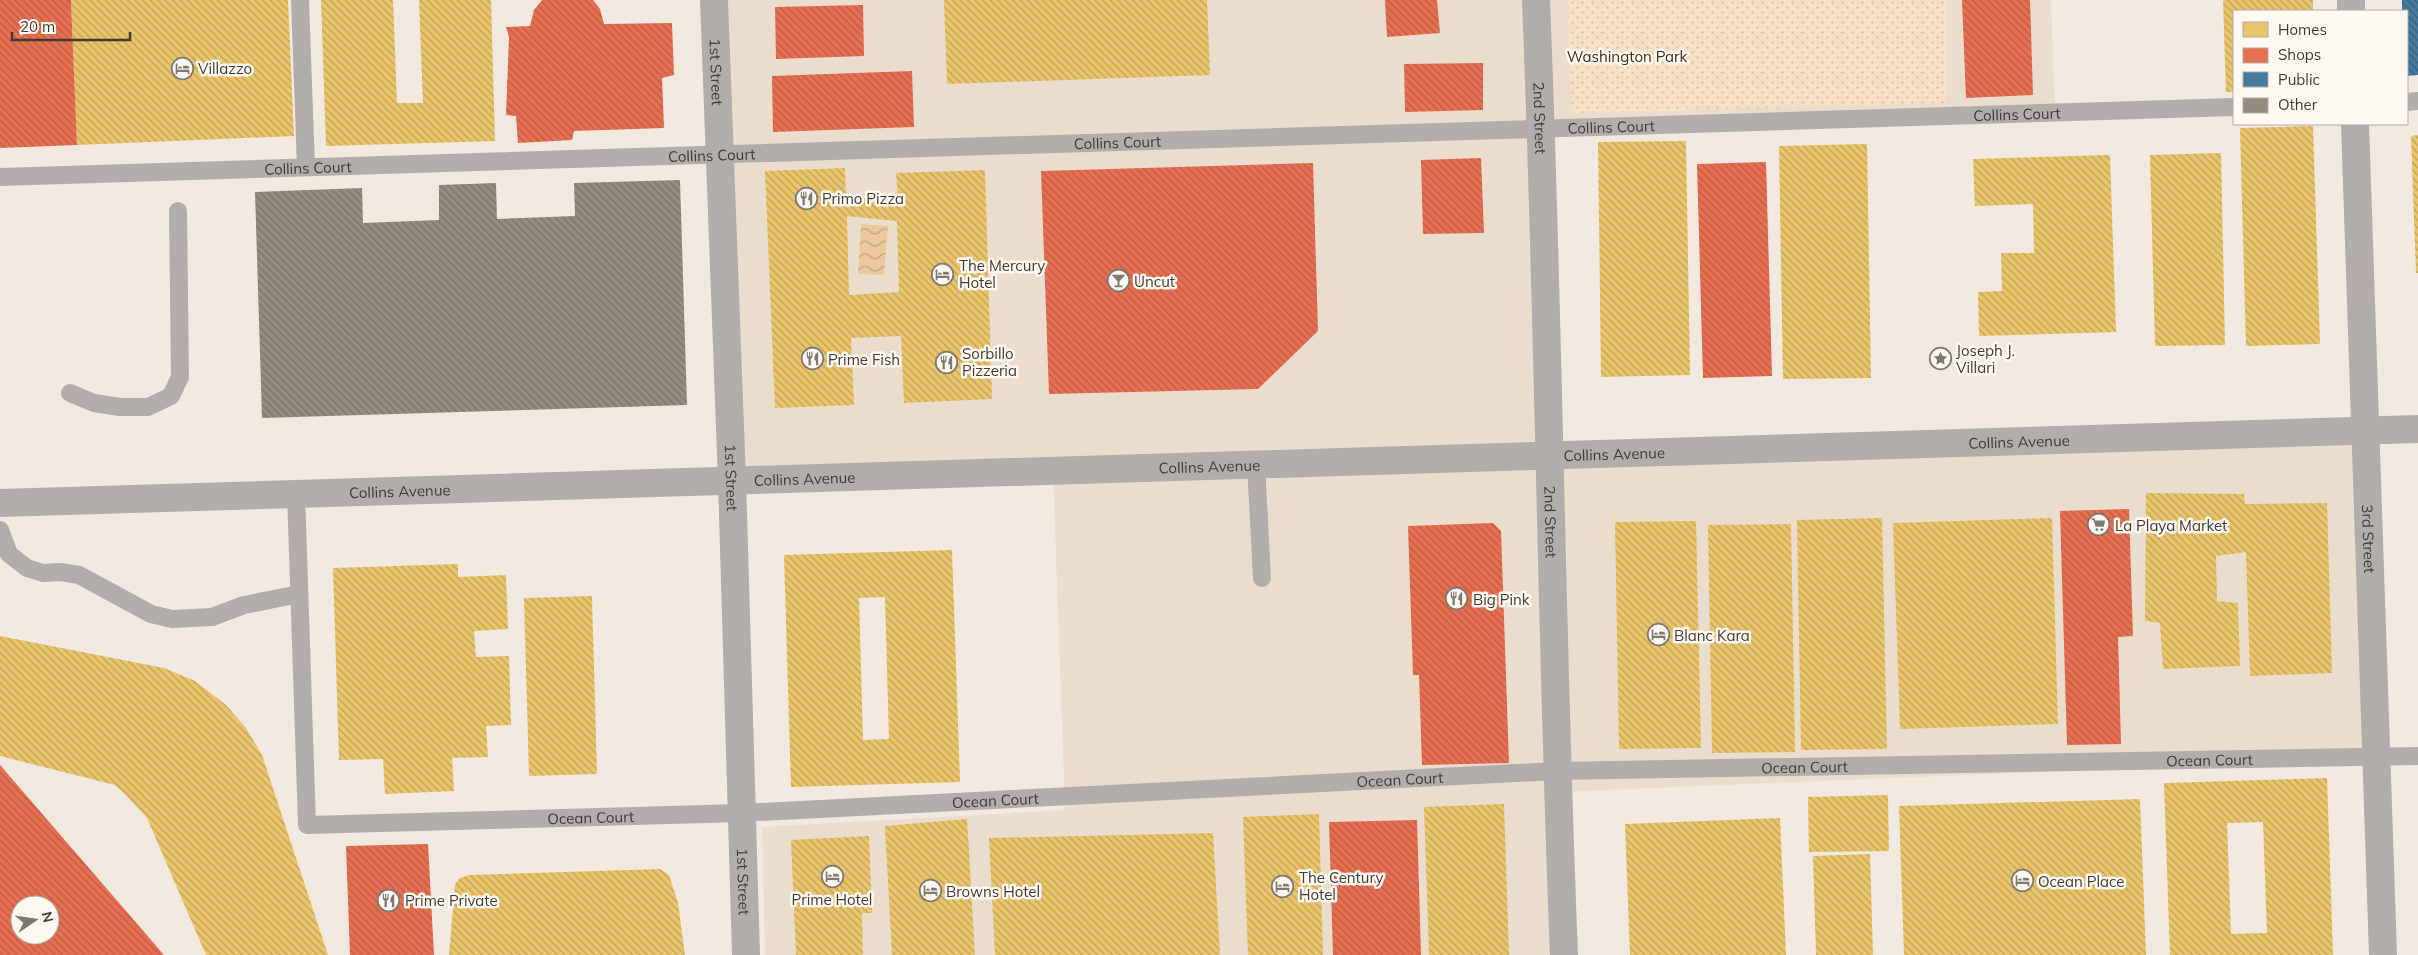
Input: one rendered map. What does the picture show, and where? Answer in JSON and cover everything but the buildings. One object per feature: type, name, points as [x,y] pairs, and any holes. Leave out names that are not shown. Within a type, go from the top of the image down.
[{"type":"street","name":"1st Street","points":[[714,0],[718,155],[732,480],[746,955]]},
{"type":"street","name":"2nd Street","points":[[1536,0],[1550,455],[1557,771],[1564,955]]},
{"type":"street","name":"3rd Street","points":[[2355,125],[2382,955]]},
{"type":"street","name":"Collins Avenue","points":[[0,503],[2418,429]]},
{"type":"lane","points":[[300,0],[306,167]]},
{"type":"lane","name":"Collins Court","points":[[0,177],[2233,107]]},
{"type":"lane","points":[[70,393],[94,403],[120,407],[148,407],[171,396],[180,377],[178,212]]},
{"type":"lane","points":[[1256,464],[1262,578]]},
{"type":"lane","points":[[0,530],[9,554],[27,568],[43,573],[61,572],[79,575],[150,614],[165,617],[212,617],[244,605],[299,594],[296,493]]},
{"type":"lane","name":"Ocean Court","points":[[299,594],[307,825],[741,813],[1557,771],[2418,756]]},
{"type":"shaded area","points":[[713,0],[2051,0],[2055,113],[1541,130],[1550,454],[2365,431],[2377,758],[1558,792],[1565,955],[765,955],[762,827],[1065,810],[1053,470],[732,480]]},
{"type":"green space","name":"Washington Park","points":[[1568,0],[1946,0],[1947,103],[1577,113],[1571,104]]},
{"type":"water","points":[[861,224],[888,226],[884,275],[858,274]]},
{"type":"place","name":"Villazzo","points":[[182,68]]},
{"type":"place","name":"Primo Pizza","points":[[806,198]]},
{"type":"place","name":"The Mercury Hotel","points":[[943,274]]},
{"type":"place","name":"Uncut","points":[[1118,281]]},
{"type":"place","name":"Prime Fish","points":[[812,359]]},
{"type":"place","name":"Joseph J. Villari","points":[[1940,359]]},
{"type":"place","name":"Sorbillo Pizzeria","points":[[946,362]]},
{"type":"place","name":"La Playa Market","points":[[2099,525]]},
{"type":"place","name":"Big Pink","points":[[1457,599]]},
{"type":"place","name":"Blanc Kara","points":[[1658,635]]},
{"type":"place","name":"Prime Hotel","points":[[832,876]]},
{"type":"place","name":"Ocean Place","points":[[2022,881]]},
{"type":"place","name":"The Century Hotel","points":[[1283,886]]},
{"type":"place","name":"Browns Hotel","points":[[930,891]]},
{"type":"place","name":"Prime Private","points":[[389,900]]}]
